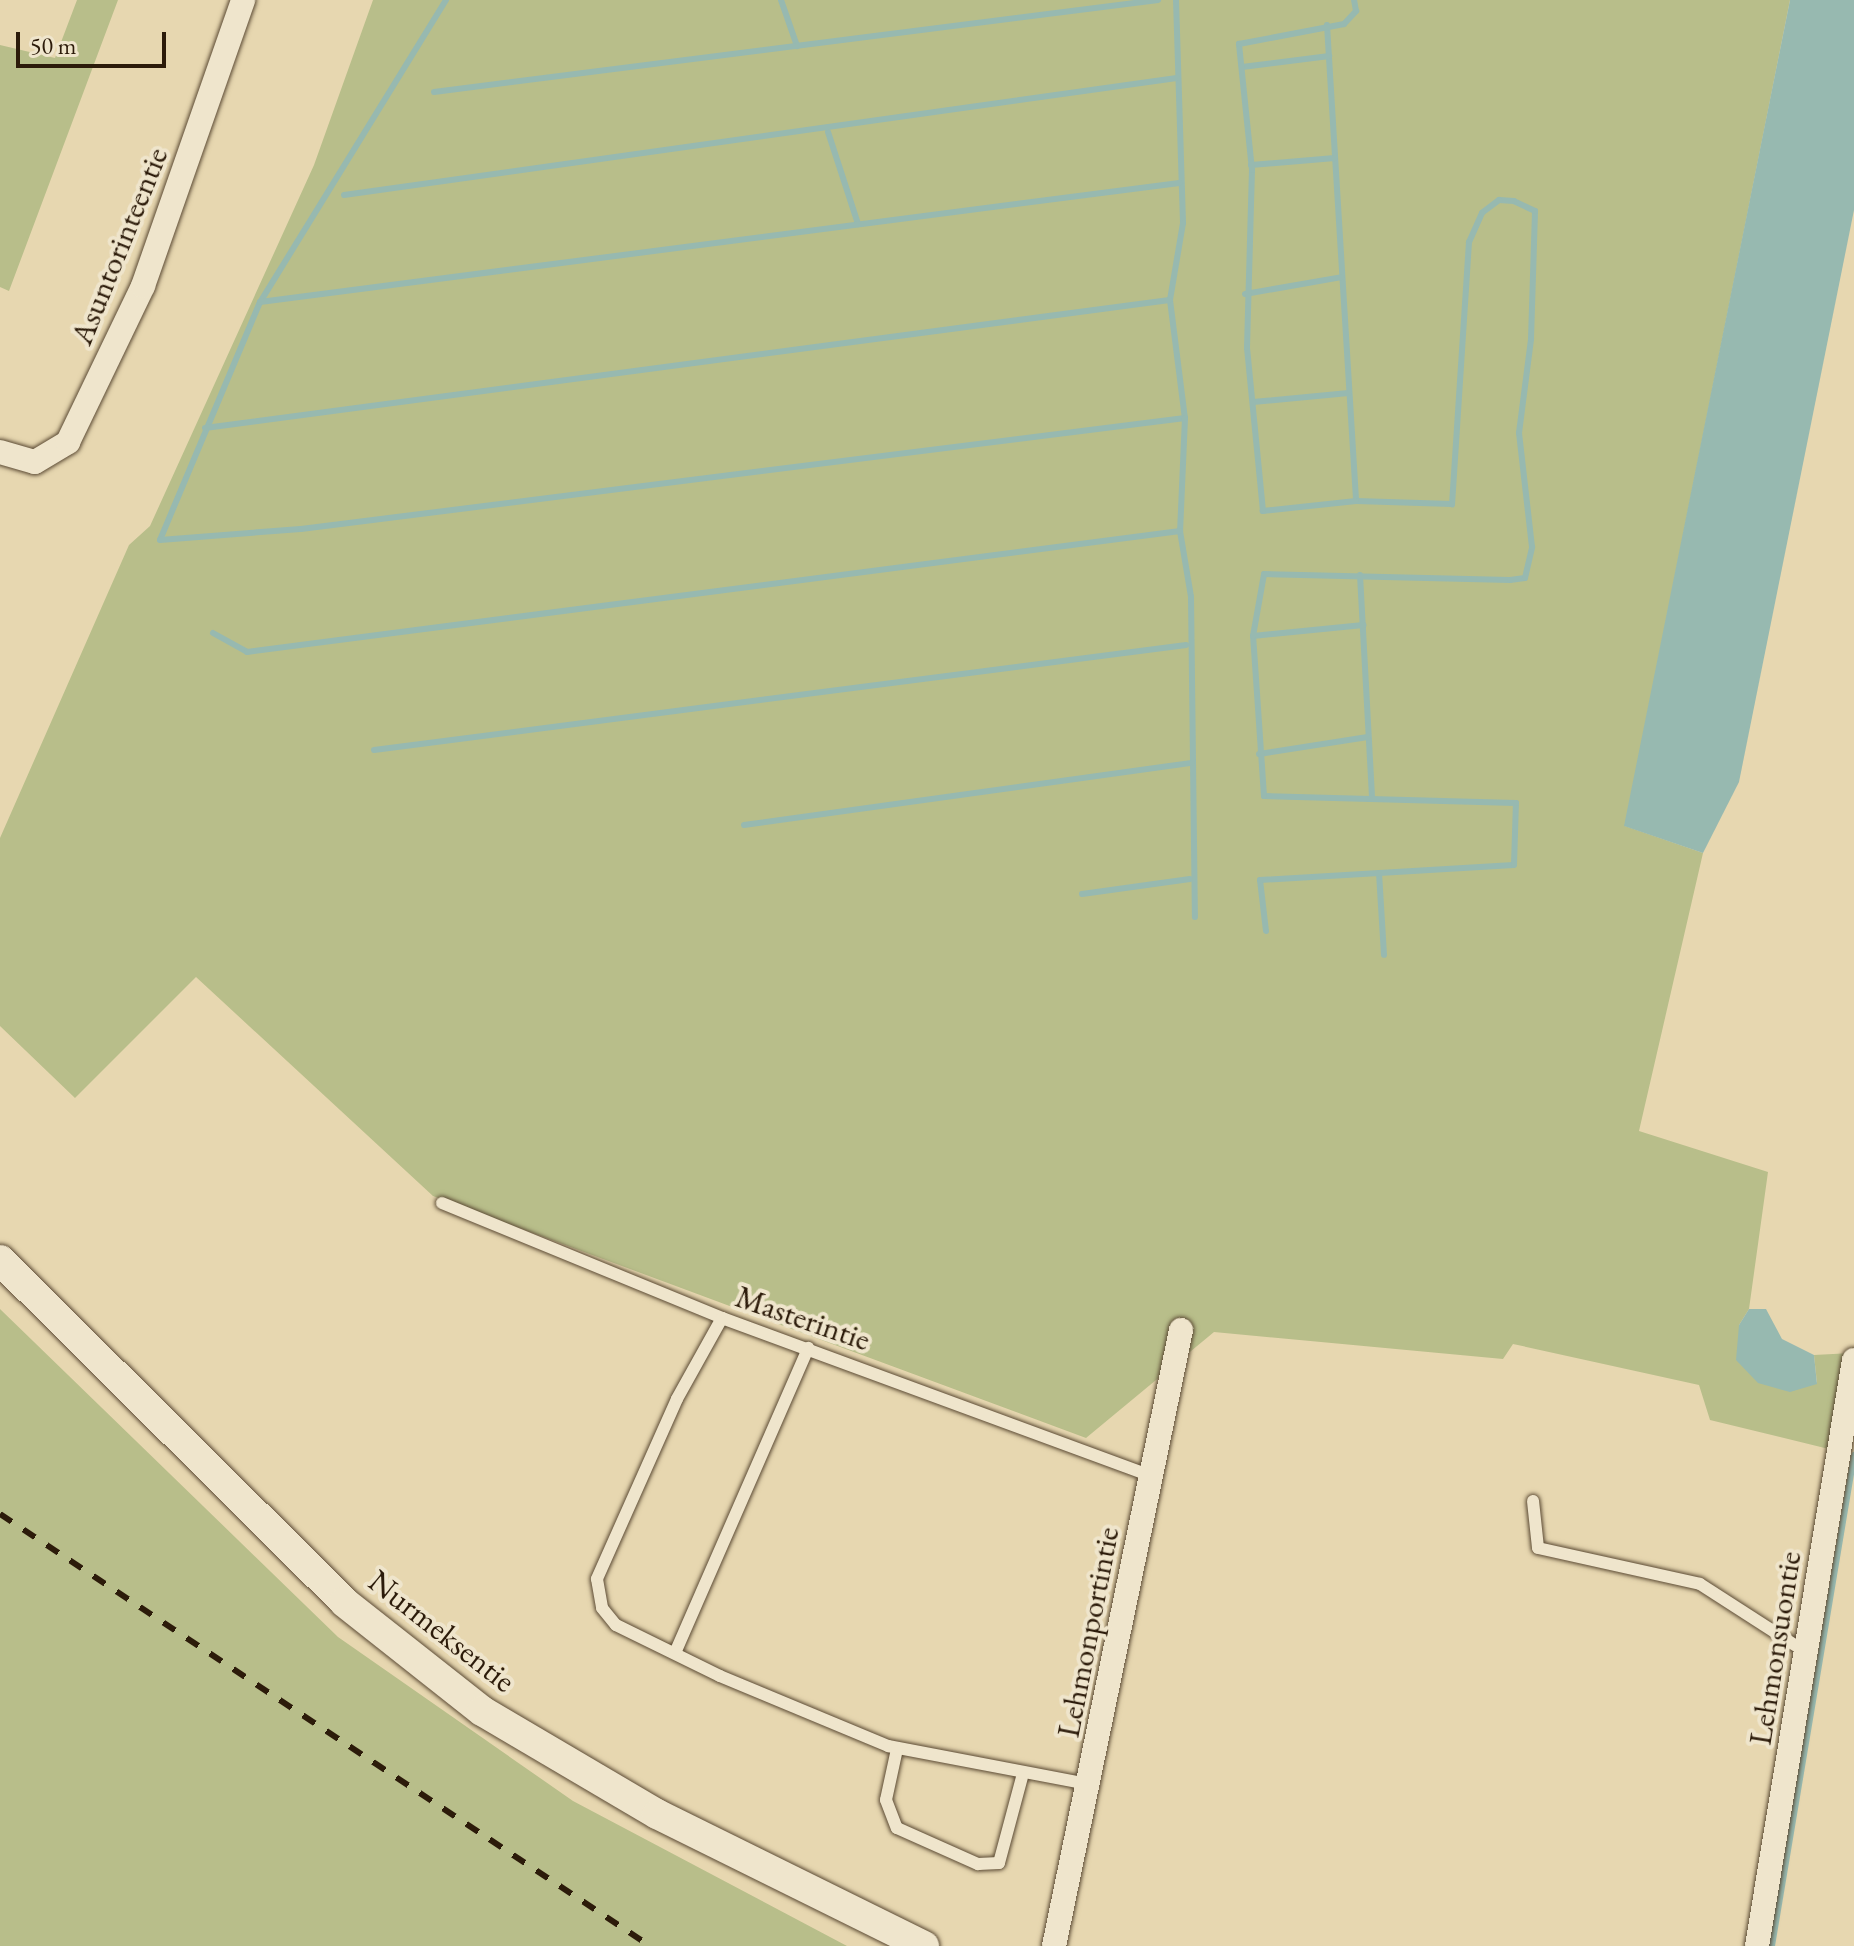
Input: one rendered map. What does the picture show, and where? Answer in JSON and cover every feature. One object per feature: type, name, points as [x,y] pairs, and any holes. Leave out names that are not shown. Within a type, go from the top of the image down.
[{"type":"street","name":"Asuntorinteentie","points":[[0,452],[35,462],[68,442],[143,286],[243,0]]},
{"type":"street","name":"Nurmeksentie","points":[[0,1260],[344,1602],[482,1711],[657,1814],[924,1946]]},
{"type":"street","name":"Lehmonportintie","points":[[1054,1946],[1092,1785],[1181,1330]]},
{"type":"street","name":"Lehmonsuontie","points":[[1757,1946],[1854,1360]]},
{"type":"lane","name":"Masterintie","points":[[442,1203],[722,1318],[1151,1476]]},
{"type":"lane","points":[[722,1318],[677,1399],[597,1579],[602,1608],[616,1625],[897,1749],[1022,1777],[1092,1785]]},
{"type":"lane","points":[[675,1653],[808,1348]]},
{"type":"lane","points":[[1533,1501],[1538,1548],[1700,1584],[1807,1653]]},
{"type":"lane","points":[[897,1749],[886,1800],[897,1828],[978,1864],[999,1863],[1022,1777]]},
{"type":"green space","points":[[77,0],[118,0],[9,291],[0,287],[0,45],[55,58]]},
{"type":"green space","points":[[373,0],[1790,0],[1625,826],[1703,853],[1639,1131],[1768,1172],[1749,1309],[1739,1325],[1817,1383],[1814,1355],[1852,1353],[1837,1451],[1710,1420],[1699,1385],[1513,1344],[1503,1359],[1214,1332],[1086,1438],[433,1196],[196,977],[75,1098],[0,1026],[0,838],[129,545],[150,526],[314,165]]},
{"type":"green space","points":[[0,1309],[338,1637],[573,1801],[847,1946],[0,1946]]},
{"type":"water","points":[[1790,0],[1854,0],[1854,210],[1739,782],[1703,853],[1624,826]]},
{"type":"water","points":[[1749,1309],[1766,1309],[1782,1339],[1814,1355],[1817,1384],[1790,1392],[1758,1383],[1736,1360],[1739,1325]]},
{"type":"waterway","points":[[446,0],[260,302],[160,540],[301,529],[1185,418]]},
{"type":"waterway","points":[[781,0],[797,46]]},
{"type":"waterway","points":[[434,92],[1158,0]]},
{"type":"waterway","points":[[1176,0],[1183,223],[1170,300],[1185,418],[1180,531],[1191,597],[1195,917]]},
{"type":"waterway","points":[[1266,931],[1260,880],[1514,865],[1516,803],[1264,796],[1253,636],[1264,574],[1510,580],[1525,578],[1532,547],[1519,433],[1531,339],[1535,211],[1514,201],[1499,200],[1482,213],[1469,242],[1452,504],[1356,501],[1263,511],[1247,348],[1252,170],[1239,44],[1344,24],[1356,11],[1354,0]]},
{"type":"waterway","points":[[1327,25],[1356,501]]},
{"type":"waterway","points":[[1242,67],[1329,56]]},
{"type":"waterway","points":[[344,195],[1177,78]]},
{"type":"waterway","points":[[828,132],[858,224]]},
{"type":"waterway","points":[[1251,165],[1335,158]]},
{"type":"waterway","points":[[260,302],[1179,183]]},
{"type":"waterway","points":[[1245,294],[1342,277]]},
{"type":"waterway","points":[[205,428],[1170,300]]},
{"type":"waterway","points":[[1253,402],[1349,393]]},
{"type":"waterway","points":[[213,633],[247,652],[1180,531]]},
{"type":"waterway","points":[[1360,575],[1372,799]]},
{"type":"waterway","points":[[1253,636],[1363,625]]},
{"type":"waterway","points":[[374,750],[1186,645]]},
{"type":"waterway","points":[[1259,754],[1368,737]]},
{"type":"waterway","points":[[744,825],[1192,763]]},
{"type":"waterway","points":[[1379,873],[1384,955]]},
{"type":"waterway","points":[[1082,894],[1190,879]]},
{"type":"waterway","points":[[1772,1946],[1854,1455]]},
{"type":"railway","points":[[0,1514],[650,1946]]}]
